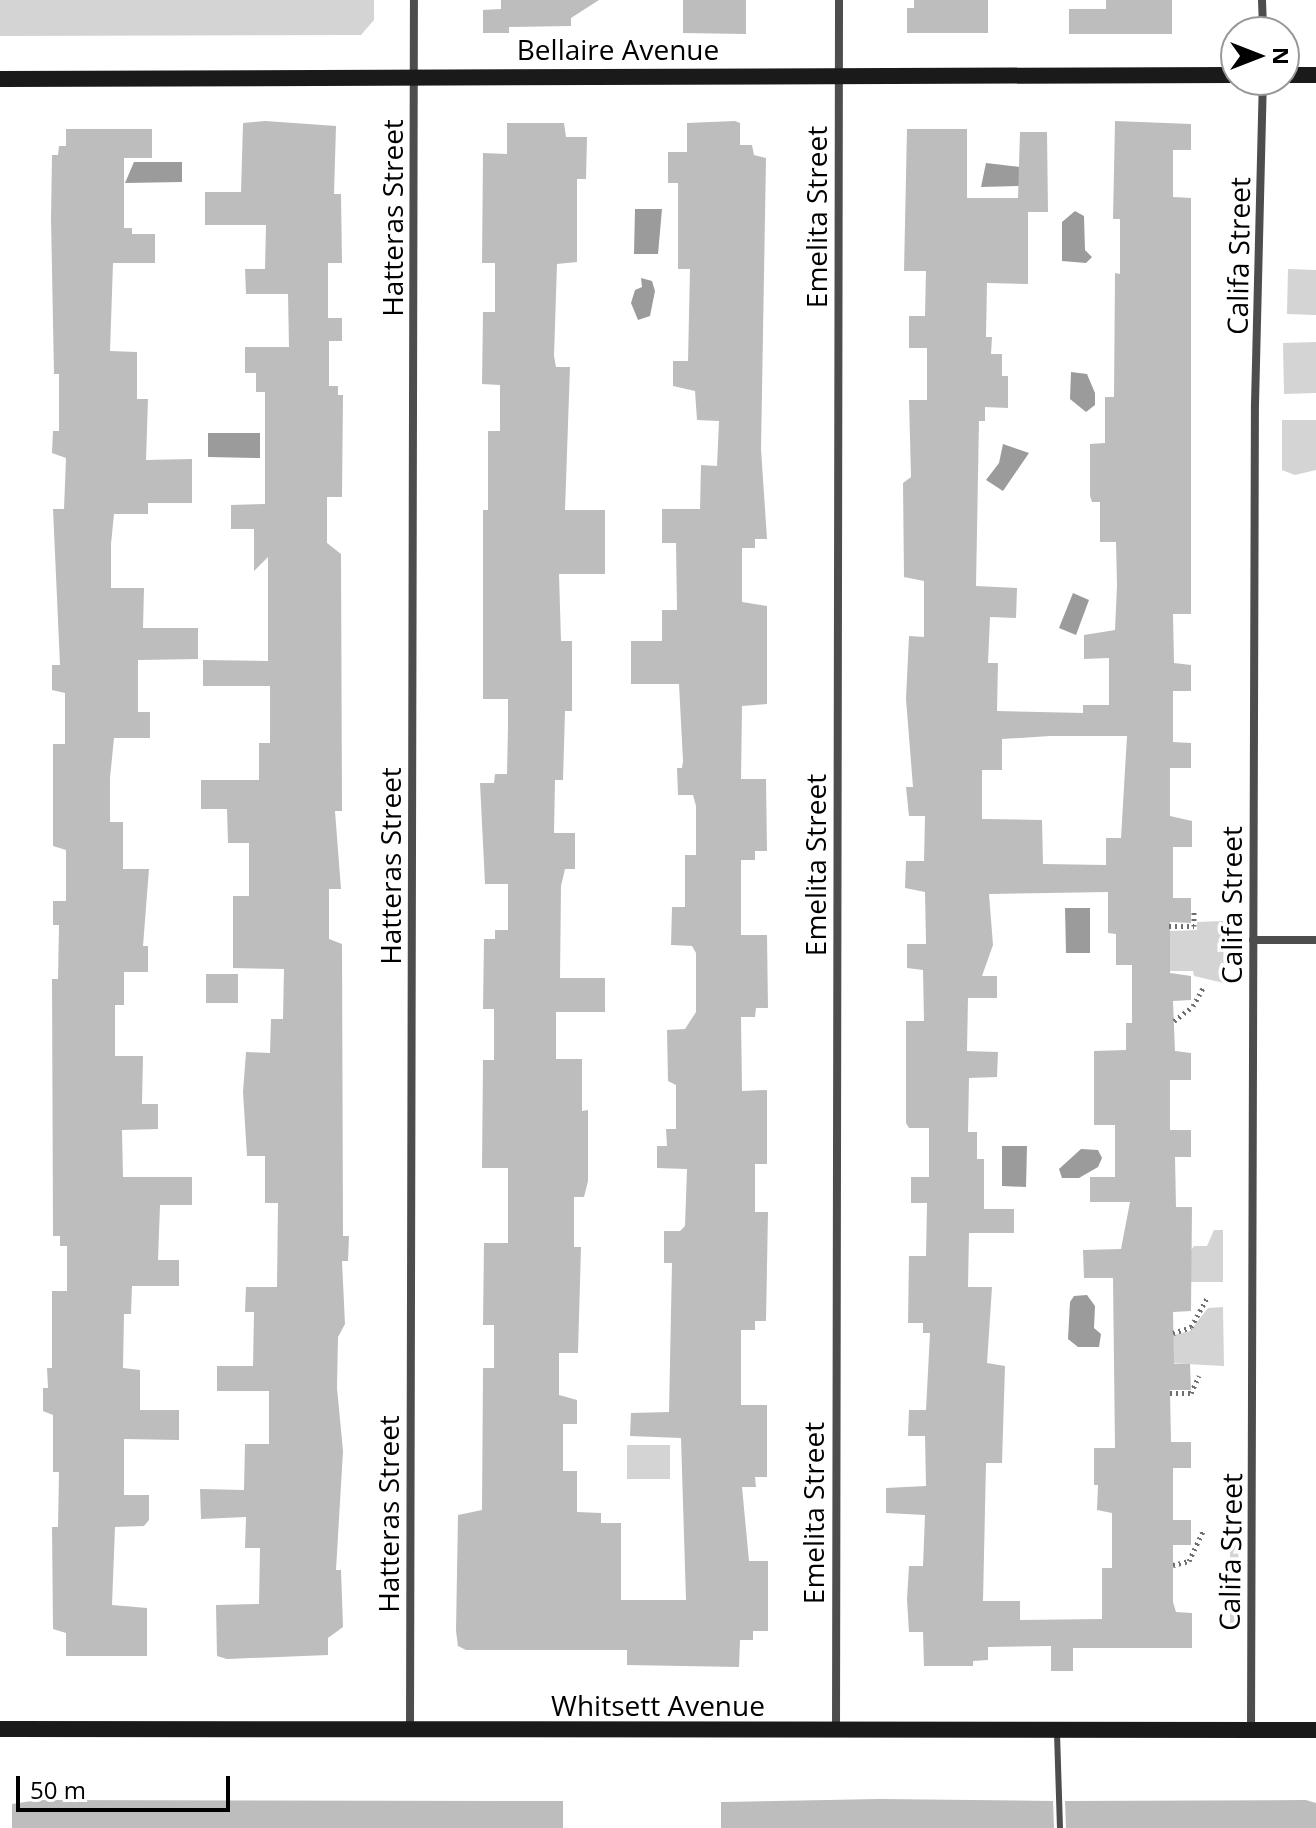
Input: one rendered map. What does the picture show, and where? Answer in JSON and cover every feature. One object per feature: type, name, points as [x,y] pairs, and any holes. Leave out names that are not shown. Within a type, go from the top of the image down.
[{"type":"main road","name":"Bellaire Avenue","points":[[0,79],[414,75],[1220,75]]},
{"type":"main road","name":"Whitsett Avenue","points":[[0,1729],[410,1732],[1316,1730]]},
{"type":"street","name":"Hatteras Street","points":[[410,1732],[414,0]]},
{"type":"street","name":"Emelita Street","points":[[836,1731],[839,0]]},
{"type":"street","name":"Califa Street","points":[[1251,1730],[1255,419],[1263,96]]},
{"type":"street","points":[[1253,940],[1316,940]]},
{"type":"lane","points":[[1057,1730],[1060,1828]]},
{"type":"path","points":[[1169,926],[1194,926],[1194,910]]},
{"type":"path","points":[[1174,1021],[1193,1006],[1203,988]]},
{"type":"path","points":[[1173,1333],[1191,1327],[1208,1296]]},
{"type":"path","points":[[1170,1393],[1191,1393],[1199,1376]]},
{"type":"path","points":[[1173,1565],[1189,1561],[1203,1531]]},
{"type":"shaded area","points":[[0,0],[374,0],[374,20],[361,35],[0,36]]},
{"type":"shaded area","points":[[134,162],[182,162],[182,182],[125,183]]},
{"type":"shaded area","points":[[986,163],[1020,167],[1020,186],[981,187]]},
{"type":"shaded area","points":[[635,209],[662,209],[658,254],[634,254]]},
{"type":"shaded area","points":[[1075,211],[1084,216],[1085,250],[1092,257],[1086,263],[1062,261],[1062,222]]},
{"type":"shaded area","points":[[1288,269],[1316,270],[1316,315],[1287,314]]},
{"type":"shaded area","points":[[641,278],[652,281],[655,291],[650,316],[638,320],[631,303],[635,290],[642,287]]},
{"type":"shaded area","points":[[1316,342],[1316,393],[1284,394],[1283,343]]},
{"type":"shaded area","points":[[1071,372],[1087,374],[1095,393],[1095,405],[1086,412],[1070,399]]},
{"type":"shaded area","points":[[1282,420],[1316,420],[1316,470],[1295,475],[1282,470]]},
{"type":"shaded area","points":[[208,433],[260,433],[260,458],[208,457]]},
{"type":"shaded area","points":[[1003,444],[1029,453],[1003,491],[986,480],[999,463]]},
{"type":"shaded area","points":[[1073,593],[1089,600],[1076,635],[1059,628]]},
{"type":"shaded area","points":[[1065,908],[1090,908],[1090,953],[1066,953]]},
{"type":"shaded area","points":[[1223,921],[1224,983],[1194,976],[1193,971],[1169,971],[1170,931],[1197,930],[1197,922]]},
{"type":"shaded area","points":[[1002,1146],[1027,1146],[1026,1187],[1002,1186]]},
{"type":"shaded area","points":[[1081,1149],[1098,1150],[1102,1158],[1098,1167],[1079,1178],[1062,1178],[1059,1169]]},
{"type":"shaded area","points":[[1214,1230],[1223,1230],[1223,1282],[1169,1282],[1194,1246],[1207,1246]]},
{"type":"shaded area","points":[[1087,1295],[1095,1306],[1094,1328],[1101,1334],[1099,1347],[1078,1347],[1068,1339],[1070,1302],[1074,1296]]},
{"type":"shaded area","points":[[1223,1307],[1224,1366],[1167,1363],[1173,1335],[1190,1331],[1208,1308]]},
{"type":"shaded area","points":[[627,1445],[670,1445],[670,1479],[627,1479]]},
{"type":"shaded area","points":[[1230,1537],[1238,1541],[1240,1629],[1230,1629]]},
{"type":"building","points":[[501,0],[599,0],[571,18],[571,26],[509,27],[509,33],[483,33],[483,10],[501,9]]},
{"type":"building","points":[[683,0],[746,0],[746,34],[683,33]]},
{"type":"building","points":[[914,0],[988,0],[988,33],[907,33],[907,8],[914,8]]},
{"type":"building","points":[[1106,0],[1172,0],[1172,34],[1069,34],[1069,9],[1106,9]]},
{"type":"building","points":[[265,121],[336,126],[334,194],[341,194],[342,263],[328,263],[328,318],[342,318],[342,341],[329,341],[329,386],[338,386],[338,395],[343,395],[342,497],[327,497],[327,543],[341,554],[342,811],[335,811],[341,889],[329,889],[329,939],[342,944],[343,1236],[349,1236],[348,1261],[342,1261],[345,1324],[338,1337],[337,1388],[343,1451],[336,1570],[341,1570],[343,1627],[328,1638],[328,1655],[227,1659],[217,1656],[216,1605],[259,1604],[260,1548],[245,1548],[246,1517],[201,1519],[200,1489],[244,1490],[245,1444],[269,1444],[269,1391],[217,1391],[217,1366],[253,1366],[254,1312],[245,1312],[246,1287],[277,1287],[278,1203],[265,1203],[265,1156],[247,1156],[243,1092],[246,1052],[270,1053],[271,1019],[283,1019],[284,969],[233,968],[233,896],[249,896],[249,843],[228,843],[227,809],[201,809],[201,780],[259,780],[259,743],[270,743],[270,686],[203,686],[203,660],[268,661],[268,557],[254,571],[254,529],[231,529],[231,505],[265,504],[265,392],[256,392],[256,373],[245,373],[245,347],[289,347],[288,294],[246,294],[245,269],[265,269],[266,225],[205,225],[205,192],[241,192],[243,123]]},
{"type":"building","points":[[1115,121],[1191,124],[1191,150],[1173,150],[1173,197],[1191,198],[1191,614],[1173,614],[1174,663],[1191,665],[1191,691],[1173,691],[1173,742],[1191,743],[1191,768],[1170,768],[1170,816],[1192,821],[1192,847],[1173,847],[1173,898],[1191,898],[1191,923],[1170,922],[1170,973],[1191,976],[1191,1000],[1173,1001],[1175,1051],[1191,1053],[1191,1080],[1170,1080],[1170,1130],[1191,1130],[1191,1157],[1175,1157],[1176,1207],[1192,1207],[1191,1311],[1173,1312],[1174,1364],[1190,1364],[1191,1390],[1170,1390],[1171,1442],[1191,1442],[1191,1468],[1173,1468],[1173,1520],[1191,1520],[1191,1545],[1173,1545],[1173,1602],[1176,1612],[1192,1613],[1192,1648],[1073,1648],[1073,1671],[1051,1671],[1051,1646],[988,1647],[988,1660],[973,1661],[973,1666],[924,1666],[923,1632],[909,1632],[907,1599],[909,1566],[923,1566],[925,1515],[886,1513],[886,1488],[926,1486],[925,1436],[908,1436],[909,1410],[926,1410],[930,1333],[923,1333],[923,1323],[908,1323],[909,1256],[926,1256],[927,1203],[911,1203],[911,1177],[929,1177],[929,1128],[909,1128],[906,1123],[906,1021],[924,1021],[923,970],[907,968],[907,944],[926,944],[925,892],[905,888],[906,861],[924,861],[925,816],[909,816],[906,787],[913,787],[906,699],[909,636],[924,637],[924,581],[904,577],[903,483],[911,477],[909,400],[927,400],[927,348],[909,348],[909,316],[925,316],[926,271],[904,271],[907,129],[967,129],[967,198],[1018,198],[1020,132],[1047,132],[1048,212],[1028,212],[1028,284],[987,283],[986,337],[992,337],[991,354],[1002,354],[1002,376],[1008,376],[1008,408],[985,407],[985,421],[979,421],[976,586],[1017,588],[1016,618],[990,617],[988,663],[998,663],[997,711],[1083,713],[1083,705],[1109,705],[1109,658],[1084,659],[1084,635],[1115,630],[1116,542],[1100,542],[1100,502],[1092,502],[1090,496],[1090,444],[1105,443],[1105,397],[1114,397],[1115,273],[1120,274],[1120,219],[1113,219]],"holes":[[[1127,736],[1121,838],[1106,838],[1106,865],[1043,864],[1042,820],[982,819],[982,770],[1002,770],[1002,739]],[[1108,892],[1108,933],[1116,934],[1116,965],[1132,965],[1132,1023],[1126,1023],[1126,1050],[1094,1051],[1094,1125],[1115,1125],[1115,1177],[1090,1177],[1090,1202],[1130,1202],[1121,1249],[1083,1250],[1084,1278],[1113,1278],[1115,1448],[1094,1448],[1097,1510],[1112,1513],[1112,1568],[1102,1568],[1102,1619],[1020,1620],[1020,1601],[983,1601],[986,1463],[1002,1463],[1005,1366],[987,1363],[992,1287],[968,1287],[969,1233],[1014,1233],[1014,1209],[984,1209],[984,1159],[977,1159],[977,1132],[968,1132],[969,1078],[997,1077],[998,1052],[967,1051],[968,998],[997,998],[997,976],[982,976],[993,945],[989,894]]]},
{"type":"building","points":[[507,123],[564,123],[566,137],[587,137],[586,179],[577,179],[577,262],[557,264],[554,356],[556,367],[570,367],[565,510],[605,510],[605,574],[559,574],[561,641],[572,641],[572,711],[565,711],[563,780],[555,780],[554,833],[575,833],[575,869],[565,869],[561,886],[560,978],[605,978],[605,1012],[556,1012],[556,1059],[582,1059],[582,1111],[588,1110],[588,1181],[584,1197],[574,1197],[574,1247],[581,1247],[578,1353],[559,1353],[559,1395],[577,1400],[577,1424],[563,1424],[563,1471],[577,1471],[577,1512],[601,1513],[601,1523],[621,1523],[621,1600],[686,1600],[681,1438],[630,1436],[631,1413],[669,1412],[672,1263],[664,1263],[664,1231],[680,1231],[685,1226],[687,1169],[657,1168],[657,1146],[667,1146],[666,1129],[676,1129],[676,1085],[668,1081],[667,1030],[685,1029],[696,1012],[696,953],[692,946],[671,945],[672,907],[685,907],[685,855],[696,855],[696,806],[693,795],[678,795],[677,768],[682,768],[683,761],[679,684],[631,684],[631,641],[662,641],[662,610],[677,610],[676,543],[662,543],[662,509],[700,509],[701,465],[717,466],[719,421],[697,420],[695,391],[673,386],[673,361],[688,361],[690,269],[678,269],[678,183],[668,183],[668,152],[687,152],[687,123],[740,123],[740,145],[752,145],[754,155],[766,158],[761,449],[767,539],[755,539],[755,548],[742,548],[742,602],[767,606],[767,704],[742,706],[741,779],[766,779],[767,851],[755,851],[755,860],[741,860],[741,935],[767,935],[768,1008],[756,1008],[755,1017],[741,1017],[742,1091],[767,1090],[767,1164],[755,1164],[755,1212],[768,1212],[766,1321],[755,1321],[755,1330],[741,1330],[741,1405],[767,1405],[767,1477],[755,1477],[756,1487],[742,1487],[749,1561],[768,1561],[768,1631],[753,1631],[753,1640],[740,1640],[739,1667],[627,1665],[627,1650],[466,1650],[458,1646],[456,1631],[458,1515],[482,1510],[483,1368],[494,1368],[494,1325],[483,1325],[484,1243],[508,1243],[508,1168],[482,1168],[483,1060],[494,1060],[494,1009],[483,1009],[484,939],[495,939],[495,930],[508,930],[508,884],[485,884],[480,783],[494,783],[495,774],[507,774],[508,727],[508,699],[483,699],[483,510],[488,510],[488,431],[500,431],[500,385],[482,384],[483,312],[495,312],[495,263],[482,263],[483,153],[507,154]]},
{"type":"building","points":[[66,129],[152,129],[152,158],[124,158],[124,228],[132,228],[132,234],[155,234],[155,263],[113,263],[110,351],[137,352],[137,399],[148,399],[146,460],[192,459],[192,503],[148,503],[148,514],[114,514],[111,544],[111,588],[144,588],[143,628],[198,628],[198,659],[138,660],[138,712],[150,712],[150,738],[114,738],[110,778],[110,822],[123,822],[123,869],[149,869],[143,946],[148,946],[148,972],[124,972],[124,1005],[115,1005],[115,1056],[143,1056],[142,1104],[158,1104],[158,1129],[122,1130],[123,1177],[192,1177],[192,1205],[160,1205],[158,1260],[179,1260],[179,1286],[132,1286],[131,1314],[124,1314],[123,1368],[140,1370],[140,1410],[179,1410],[179,1440],[124,1439],[124,1495],[149,1495],[149,1520],[144,1526],[115,1527],[112,1605],[147,1608],[147,1656],[66,1656],[66,1633],[53,1629],[52,1527],[58,1527],[59,1472],[53,1472],[53,1415],[43,1411],[43,1388],[48,1388],[47,1368],[52,1368],[52,1291],[67,1291],[67,1246],[60,1246],[60,1236],[53,1236],[52,979],[58,979],[59,925],[53,925],[53,901],[66,901],[66,850],[53,846],[53,744],[65,744],[65,693],[52,690],[52,665],[60,665],[53,509],[64,509],[66,458],[52,453],[53,431],[59,431],[59,374],[54,374],[51,218],[52,155],[58,155],[59,146],[66,146]]},
{"type":"building","points":[[206,974],[238,974],[238,1003],[206,1003]]},
{"type":"building","points":[[879,1799],[1053,1801],[1054,1828],[721,1828],[721,1802]]},
{"type":"building","points":[[38,1800],[563,1801],[563,1828],[12,1828],[12,1804]]},
{"type":"building","points":[[1306,1800],[1316,1803],[1316,1828],[1066,1828],[1065,1801]]}]
